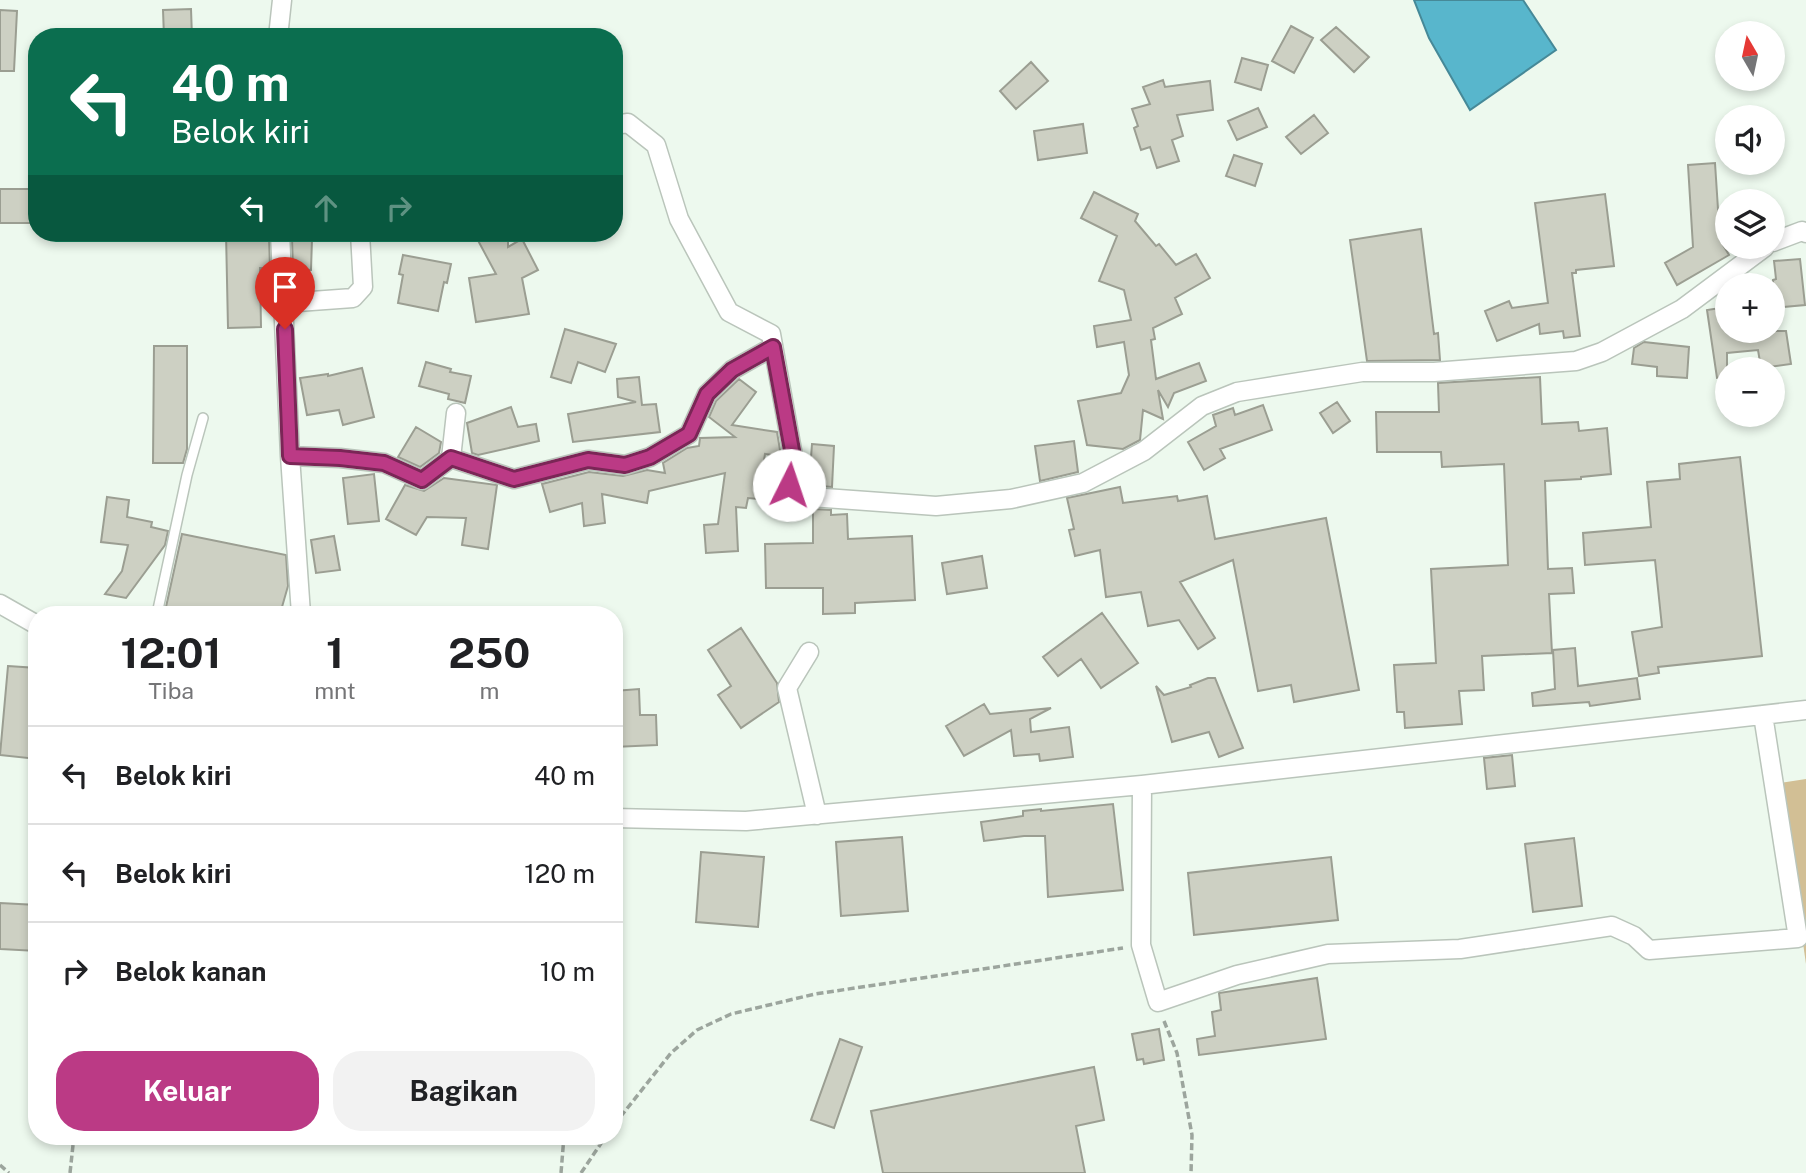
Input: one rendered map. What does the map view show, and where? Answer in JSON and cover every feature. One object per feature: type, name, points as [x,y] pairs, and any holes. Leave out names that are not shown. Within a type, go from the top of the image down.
[{"type":"street","points":[[279,28],[282,0]]},
{"type":"street","points":[[623,124],[628,123],[656,145],[679,219],[729,312],[771,334],[794,461],[789,485],[797,496],[936,506],[1011,499],[1083,483],[1144,450],[1202,406],[1237,392],[1362,372],[1434,372],[1576,361],[1602,352],[1682,309],[1749,259]]},
{"type":"street","points":[[1785,237],[1802,231],[1806,233]]},
{"type":"street","points":[[281,242],[290,456],[300,606]]},
{"type":"street","points":[[284,303],[353,298],[362,287],[360,242]]},
{"type":"street","points":[[451,458],[514,479],[588,460],[625,465],[650,457],[689,434],[707,394],[732,370],[773,347]]},
{"type":"street","points":[[290,456],[384,463],[422,480],[451,458],[456,413]]},
{"type":"street","points":[[0,604],[28,620]]},
{"type":"street","points":[[809,652],[787,688],[817,815]]},
{"type":"street","points":[[623,818],[746,821],[817,815],[1142,785],[1806,710]]},
{"type":"street","points":[[1142,785],[1141,945],[1158,1002],[1237,975],[1328,954],[1460,949],[1612,926],[1634,936],[1649,950],[1798,938],[1763,715]]},
{"type":"lane","points":[[159,606],[187,475],[203,418]]},
{"type":"path","points":[[623,1114],[671,1053],[697,1030],[731,1014],[815,994],[1141,945]]},
{"type":"path","points":[[1158,1002],[1177,1053],[1192,1135],[1191,1173]]},
{"type":"path","points":[[70,1173],[73,1145]]},
{"type":"path","points":[[561,1173],[563,1145]]},
{"type":"path","points":[[581,1173],[600,1145]]},
{"type":"path","points":[[0,1166],[9,1173]]},
{"type":"shaded area","points":[[1806,779],[1806,964],[1780,783]]},
{"type":"water","points":[[1414,0],[1523,0],[1556,50],[1470,110],[1429,38]]},
{"type":"building","points":[[191,9],[192,28],[164,28],[163,10]]},
{"type":"building","points":[[0,10],[17,11],[14,71],[0,71]]},
{"type":"building","points":[[1291,26],[1313,38],[1294,73],[1272,61]]},
{"type":"building","points":[[1336,27],[1369,57],[1354,72],[1321,40]]},
{"type":"building","points":[[1242,58],[1268,65],[1261,90],[1235,82]]},
{"type":"building","points":[[1031,62],[1048,81],[1016,109],[1000,91]]},
{"type":"building","points":[[1163,80],[1165,87],[1210,81],[1213,110],[1177,115],[1183,136],[1172,140],[1179,161],[1157,168],[1150,147],[1141,150],[1134,128],[1138,126],[1132,109],[1150,104],[1143,87]]},
{"type":"building","points":[[1258,108],[1267,127],[1237,140],[1228,121]]},
{"type":"building","points":[[1314,115],[1328,133],[1301,154],[1286,137]]},
{"type":"building","points":[[1083,124],[1087,153],[1038,160],[1034,131]]},
{"type":"building","points":[[1234,155],[1262,164],[1255,186],[1226,176]]},
{"type":"building","points":[[1715,163],[1715,259],[1722,259],[1677,285],[1665,263],[1693,247],[1688,165]]},
{"type":"building","points":[[0,189],[28,189],[28,223],[0,223]]},
{"type":"building","points":[[1094,192],[1138,214],[1135,221],[1176,265],[1196,254],[1210,278],[1175,298],[1182,314],[1153,328],[1155,339],[1151,340],[1156,379],[1199,363],[1206,381],[1174,393],[1168,407],[1158,390],[1163,419],[1143,410],[1140,440],[1123,449],[1087,445],[1078,401],[1121,393],[1129,375],[1124,342],[1097,347],[1094,326],[1131,320],[1124,290],[1099,281],[1117,236],[1081,218]]},
{"type":"building","points":[[1605,194],[1614,266],[1576,270],[1576,273],[1572,273],[1580,336],[1564,338],[1563,331],[1540,334],[1539,324],[1497,341],[1485,311],[1509,301],[1512,308],[1548,303],[1535,203]]},
{"type":"building","points":[[1421,229],[1434,334],[1438,333],[1440,360],[1367,361],[1350,240]]},
{"type":"building","points":[[226,242],[269,242],[270,268],[260,268],[261,327],[228,328]]},
{"type":"building","points":[[292,242],[312,242],[311,270],[293,269]]},
{"type":"building","points":[[479,242],[508,242],[508,247],[524,242],[538,270],[522,278],[529,314],[476,322],[469,278],[496,274]]},
{"type":"building","points":[[403,255],[451,264],[438,311],[398,303]]},
{"type":"building","points":[[1800,259],[1805,305],[1785,307],[1785,273],[1775,273],[1774,261]]},
{"type":"building","points":[[1715,309],[1715,343],[1785,343],[1786,331],[1791,364],[1785,365],[1785,357],[1759,357],[1758,350],[1715,357],[1715,364],[1707,310]]},
{"type":"building","points":[[565,329],[616,344],[605,372],[578,362],[571,383],[551,377]]},
{"type":"building","points":[[1644,342],[1689,347],[1687,378],[1657,376],[1657,367],[1632,364],[1634,348]]},
{"type":"building","points":[[154,346],[187,346],[187,449],[183,463],[153,463]]},
{"type":"building","points":[[426,362],[451,369],[450,372],[471,376],[465,403],[448,399],[449,394],[419,386]]},
{"type":"building","points":[[362,368],[374,417],[343,425],[339,410],[307,415],[300,378],[328,376]]},
{"type":"building","points":[[639,377],[642,405],[656,404],[660,432],[573,442],[568,414],[636,402],[618,397],[617,379]]},
{"type":"building","points":[[1540,377],[1542,424],[1578,422],[1579,431],[1607,428],[1611,474],[1545,481],[1548,569],[1572,568],[1574,593],[1549,594],[1552,653],[1482,656],[1484,690],[1459,691],[1462,724],[1405,728],[1404,712],[1397,712],[1394,665],[1436,663],[1431,569],[1508,565],[1504,464],[1442,467],[1441,452],[1377,452],[1376,412],[1439,412],[1438,383]]},
{"type":"building","points":[[739,379],[756,392],[732,425],[777,432],[780,450],[779,456],[765,454],[758,499],[748,498],[746,508],[736,507],[738,551],[706,553],[704,525],[718,524],[725,473],[649,491],[647,503],[602,494],[605,523],[584,526],[582,503],[550,512],[542,484],[589,472],[623,476],[647,470],[665,473],[663,463],[687,448],[699,446],[700,438],[735,437],[709,417],[716,401]]},
{"type":"building","points":[[1337,402],[1350,421],[1333,433],[1320,413]]},
{"type":"building","points":[[1263,405],[1272,430],[1220,449],[1225,458],[1204,470],[1188,442],[1216,426],[1213,415],[1233,408],[1235,415]]},
{"type":"building","points":[[511,407],[518,427],[536,424],[539,441],[478,455],[472,453],[467,423]]},
{"type":"building","points":[[416,427],[441,442],[439,453],[420,467],[398,457]]},
{"type":"building","points":[[1074,441],[1078,472],[1040,481],[1035,446]]},
{"type":"building","points":[[812,444],[834,446],[832,487],[809,485]]},
{"type":"building","points":[[1740,457],[1762,656],[1658,667],[1659,673],[1639,676],[1632,632],[1662,627],[1655,560],[1585,565],[1583,533],[1651,527],[1647,482],[1680,479],[1679,464]]},
{"type":"building","points":[[374,474],[379,521],[348,524],[343,478]]},
{"type":"building","points":[[444,478],[497,485],[488,549],[462,545],[466,518],[427,517],[416,535],[386,519],[405,485],[424,491]]},
{"type":"building","points":[[1120,487],[1123,503],[1177,496],[1178,501],[1207,496],[1215,539],[1326,518],[1359,690],[1294,702],[1291,685],[1258,691],[1233,560],[1180,582],[1215,638],[1198,649],[1179,620],[1148,626],[1141,592],[1106,597],[1100,550],[1075,556],[1069,530],[1074,529],[1067,498]]},
{"type":"building","points":[[107,497],[129,500],[127,517],[152,522],[151,527],[168,531],[165,545],[126,598],[105,594],[122,571],[128,545],[101,542]]},
{"type":"building","points":[[813,509],[831,510],[831,515],[847,514],[848,539],[912,536],[915,600],[855,603],[855,613],[823,614],[823,588],[766,588],[765,544],[813,543]]},
{"type":"building","points":[[182,534],[286,555],[288,586],[282,606],[166,606]]},
{"type":"building","points":[[334,536],[340,570],[316,573],[311,540]]},
{"type":"building","points":[[982,556],[987,588],[947,594],[942,563]]},
{"type":"building","points":[[1102,613],[1138,663],[1101,688],[1081,659],[1058,676],[1043,657]]},
{"type":"building","points":[[741,628],[777,683],[779,702],[741,728],[718,695],[731,686],[708,650]]},
{"type":"building","points":[[1575,648],[1578,686],[1637,678],[1640,699],[1590,706],[1589,702],[1533,706],[1532,693],[1555,689],[1553,650]]},
{"type":"building","points":[[8,666],[28,667],[28,758],[0,755]]},
{"type":"building","points":[[1215,678],[1243,748],[1219,757],[1209,732],[1172,742],[1156,686],[1164,695],[1191,687],[1190,685]]},
{"type":"building","points":[[639,689],[640,715],[656,715],[657,745],[623,747],[623,690]]},
{"type":"building","points":[[984,704],[990,714],[1051,708],[1030,719],[1031,732],[1069,727],[1073,757],[1040,761],[1039,754],[1014,756],[1011,730],[964,756],[946,726]]},
{"type":"building","points":[[1512,755],[1515,786],[1487,789],[1484,758]]},
{"type":"building","points":[[1113,804],[1123,890],[1048,897],[1045,836],[984,841],[981,822],[1023,816],[1023,811]]},
{"type":"building","points":[[902,837],[908,911],[841,916],[836,842]]},
{"type":"building","points":[[1574,838],[1582,906],[1533,912],[1525,844]]},
{"type":"building","points":[[701,852],[764,857],[758,927],[696,922]]},
{"type":"building","points":[[1331,857],[1338,920],[1194,935],[1188,873]]},
{"type":"building","points":[[0,903],[28,905],[28,951],[0,949]]},
{"type":"building","points":[[1317,978],[1326,1039],[1199,1055],[1197,1039],[1215,1036],[1212,1012],[1221,1010],[1219,993]]},
{"type":"building","points":[[1159,1029],[1164,1060],[1144,1064],[1143,1059],[1137,1060],[1132,1034]]},
{"type":"building","points":[[840,1039],[862,1047],[834,1128],[811,1120]]},
{"type":"building","points":[[1094,1067],[1104,1120],[1076,1126],[1085,1173],[883,1173],[871,1111]]},
{"type":"route","points":[[285,329],[290,456],[384,463],[422,480],[451,458],[514,479],[588,460],[625,465],[650,457],[689,434],[707,394],[732,370],[773,347],[794,461],[789,485]]}]
